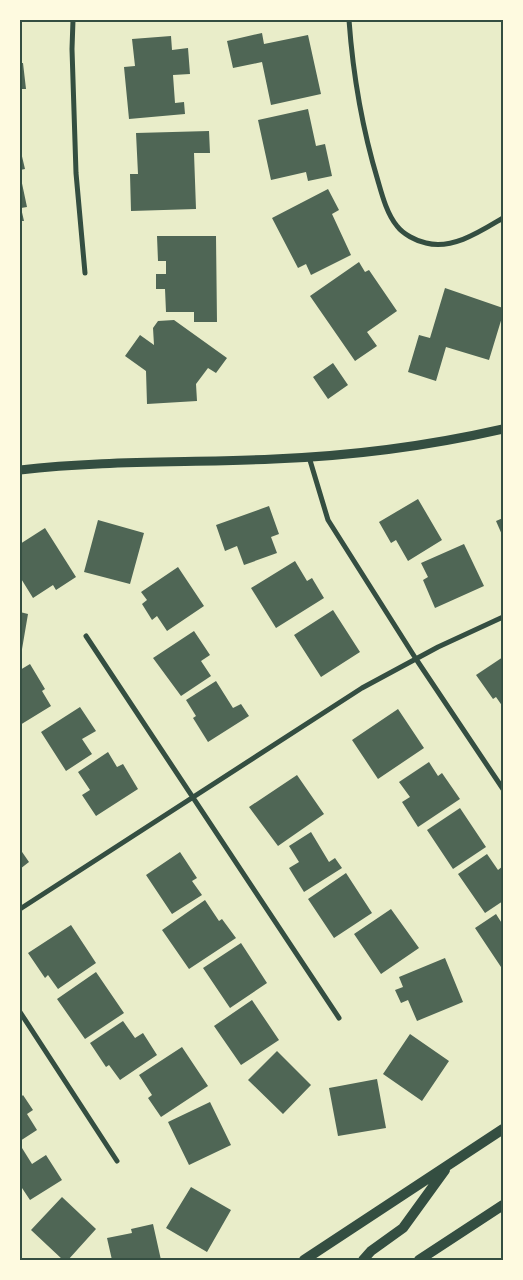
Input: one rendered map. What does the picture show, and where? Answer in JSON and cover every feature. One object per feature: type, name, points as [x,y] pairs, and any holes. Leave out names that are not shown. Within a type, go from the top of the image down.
[{"type":"main road","points":[[304,1260],[503,1128]]},
{"type":"main road","points":[[363,1260],[371,1251],[403,1228],[448,1165]]},
{"type":"main road","points":[[419,1260],[503,1205]]},
{"type":"street","points":[[73,20],[72,49],[76,173],[85,272]]},
{"type":"street","points":[[349,20],[358,100],[368,149],[384,200],[397,226],[411,238],[426,244],[444,245],[463,240],[503,218]]},
{"type":"street","points":[[20,470],[150,461],[309,457],[399,448],[503,429]]},
{"type":"street","points":[[309,457],[328,520],[416,659],[503,788]]},
{"type":"street","points":[[20,909],[330,708],[416,659],[503,617]]},
{"type":"street","points":[[86,636],[339,1018]]},
{"type":"street","points":[[20,1012],[117,1161]]},
{"type":"building","points":[[262,33],[264,44],[308,35],[321,94],[271,105],[262,62],[233,68],[227,41]]},
{"type":"building","points":[[171,36],[172,50],[188,48],[190,74],[173,75],[175,103],[184,102],[185,114],[129,119],[124,67],[135,66],[132,39]]},
{"type":"building","points":[[20,63],[23,63],[26,89],[20,89]]},
{"type":"building","points":[[308,109],[316,146],[325,144],[332,176],[308,181],[306,172],[271,180],[258,120]]},
{"type":"building","points":[[209,131],[210,153],[194,153],[196,209],[131,211],[130,174],[138,174],[136,133]]},
{"type":"building","points":[[20,148],[25,169],[20,170]]},
{"type":"building","points":[[20,174],[27,207],[21,208],[24,221],[20,221]]},
{"type":"building","points":[[328,189],[339,210],[332,214],[351,255],[311,275],[306,264],[298,268],[272,218]]},
{"type":"building","points":[[157,236],[216,236],[217,322],[194,322],[194,312],[166,312],[165,289],[156,289],[156,274],[166,274],[166,261],[158,261]]},
{"type":"building","points":[[359,262],[365,272],[369,270],[397,311],[367,332],[377,346],[355,361],[310,296]]},
{"type":"building","points":[[445,288],[503,308],[503,314],[489,360],[446,347],[436,381],[408,372],[419,335],[430,338]]},
{"type":"building","points":[[174,320],[227,358],[216,373],[208,368],[196,384],[197,401],[147,404],[146,371],[125,356],[140,335],[154,345],[153,328],[158,321]]},
{"type":"building","points":[[333,363],[348,385],[328,399],[313,377]]},
{"type":"building","points":[[418,499],[442,540],[408,561],[396,540],[391,543],[379,522]]},
{"type":"building","points":[[269,506],[279,534],[271,537],[277,553],[244,565],[237,546],[225,551],[216,525]]},
{"type":"building","points":[[503,518],[503,537],[496,521]]},
{"type":"building","points":[[98,520],[144,533],[130,584],[84,572]]},
{"type":"building","points":[[45,528],[76,577],[56,590],[53,585],[33,598],[20,577],[20,544]]},
{"type":"building","points":[[464,544],[484,586],[435,608],[423,580],[428,577],[421,563]]},
{"type":"building","points":[[295,561],[307,581],[312,578],[324,598],[276,628],[251,588]]},
{"type":"building","points":[[178,567],[204,606],[167,631],[157,616],[152,620],[142,604],[147,600],[141,592]]},
{"type":"building","points":[[333,610],[360,652],[321,677],[294,635]]},
{"type":"building","points":[[20,612],[28,614],[21,655],[20,655]]},
{"type":"building","points":[[194,631],[210,655],[201,661],[211,676],[181,696],[153,658]]},
{"type":"building","points":[[503,657],[503,707],[496,697],[493,699],[476,675]]},
{"type":"building","points":[[30,664],[45,689],[42,691],[51,706],[20,725],[20,670]]},
{"type":"building","points":[[216,681],[233,708],[241,704],[249,716],[208,742],[193,718],[196,716],[186,700]]},
{"type":"building","points":[[80,707],[96,731],[82,739],[92,754],[66,771],[41,732]]},
{"type":"building","points":[[398,709],[424,748],[378,779],[352,740]]},
{"type":"building","points":[[108,752],[117,767],[123,764],[138,789],[96,816],[82,795],[90,790],[78,772]]},
{"type":"building","points":[[429,762],[438,776],[442,773],[460,799],[418,827],[402,802],[410,797],[399,782]]},
{"type":"building","points":[[297,775],[324,814],[278,846],[249,807]]},
{"type":"building","points":[[460,808],[486,847],[453,869],[427,830]]},
{"type":"building","points":[[311,832],[329,862],[335,858],[342,868],[304,892],[289,868],[299,862],[289,846]]},
{"type":"building","points":[[20,849],[29,862],[20,869]]},
{"type":"building","points":[[180,852],[197,878],[192,881],[202,895],[172,914],[146,875]]},
{"type":"building","points":[[487,854],[498,870],[503,866],[503,901],[485,913],[458,874]]},
{"type":"building","points":[[346,873],[372,913],[334,938],[308,899]]},
{"type":"building","points":[[205,900],[219,921],[222,919],[236,938],[189,969],[162,930]]},
{"type":"building","points":[[391,909],[419,948],[381,974],[354,934]]},
{"type":"building","points":[[496,914],[503,925],[503,965],[501,967],[475,928]]},
{"type":"building","points":[[71,925],[96,963],[58,989],[48,975],[45,978],[28,953]]},
{"type":"building","points":[[241,943],[267,983],[230,1008],[203,968]]},
{"type":"building","points":[[445,958],[463,1002],[417,1021],[408,1000],[401,1003],[395,990],[403,987],[399,977]]},
{"type":"building","points":[[96,972],[124,1013],[85,1039],[57,999]]},
{"type":"building","points":[[252,1000],[279,1040],[241,1065],[214,1026]]},
{"type":"building","points":[[123,1021],[135,1038],[143,1033],[157,1055],[120,1080],[109,1065],[106,1067],[90,1043]]},
{"type":"building","points":[[410,1034],[449,1061],[422,1101],[383,1074]]},
{"type":"building","points":[[182,1047],[208,1086],[161,1117],[148,1098],[152,1095],[139,1075]]},
{"type":"building","points":[[277,1051],[311,1085],[283,1114],[248,1080]]},
{"type":"building","points":[[377,1079],[386,1128],[338,1136],[329,1088]]},
{"type":"building","points":[[23,1095],[33,1110],[27,1114],[37,1130],[20,1141],[20,1098]]},
{"type":"building","points":[[210,1102],[231,1145],[189,1165],[168,1122]]},
{"type":"building","points":[[22,1148],[32,1164],[46,1155],[62,1180],[30,1200],[20,1185],[20,1150]]},
{"type":"building","points":[[191,1187],[231,1210],[207,1252],[166,1228]]},
{"type":"building","points":[[62,1197],[96,1229],[68,1260],[63,1260],[31,1230]]},
{"type":"building","points":[[153,1224],[161,1260],[112,1260],[107,1238],[132,1233],[131,1229]]}]
